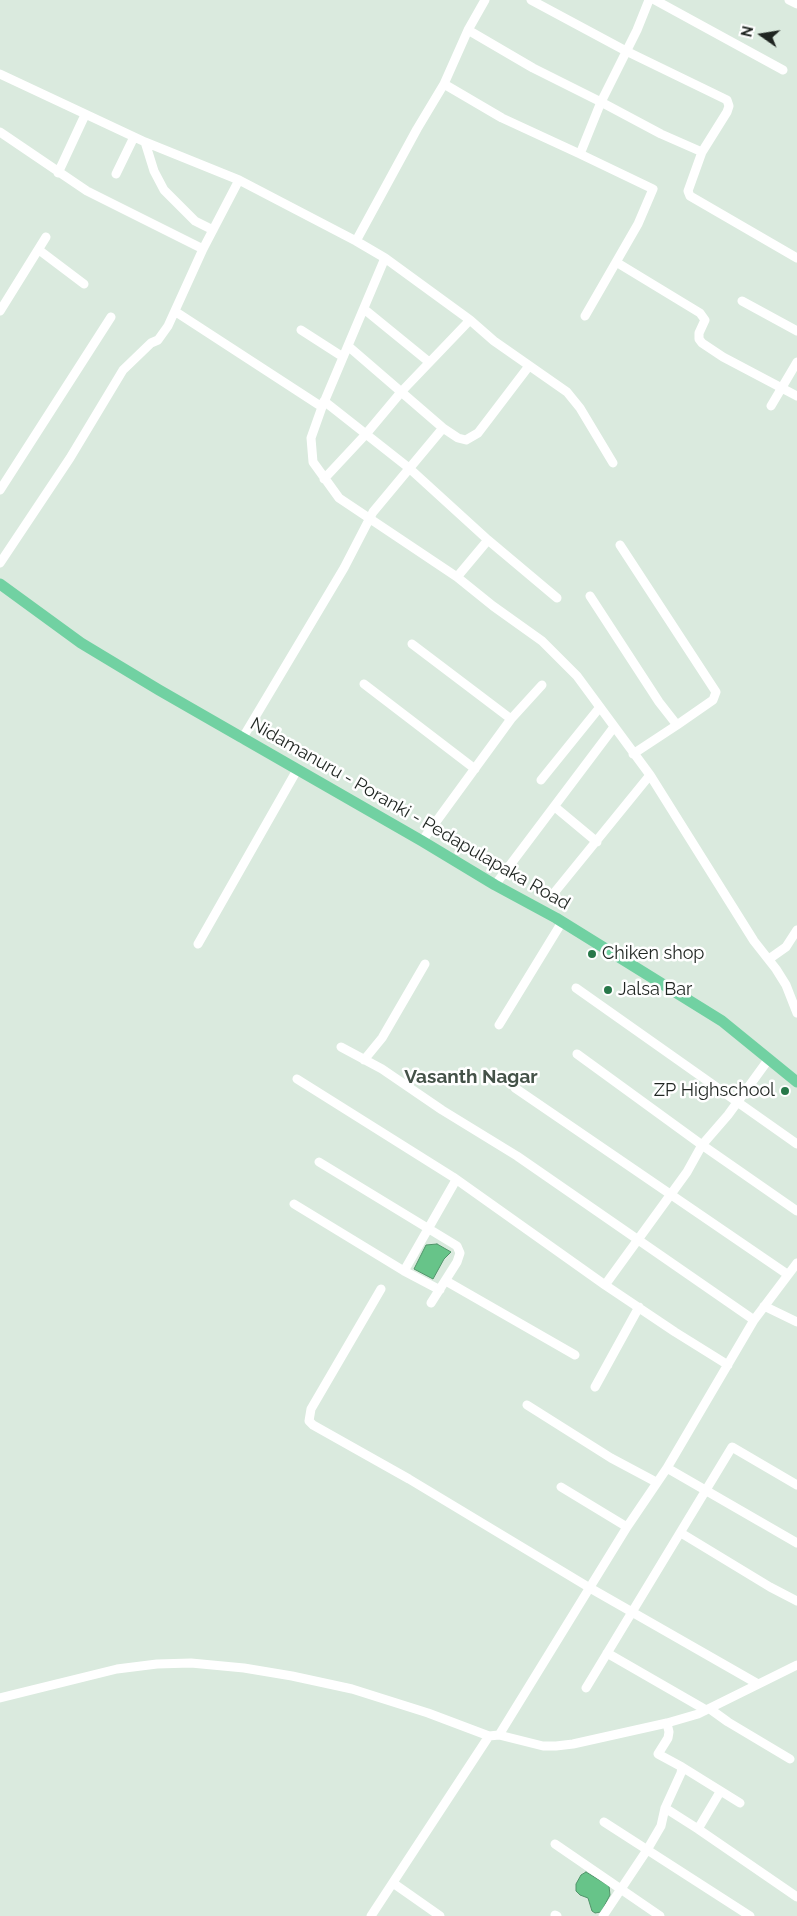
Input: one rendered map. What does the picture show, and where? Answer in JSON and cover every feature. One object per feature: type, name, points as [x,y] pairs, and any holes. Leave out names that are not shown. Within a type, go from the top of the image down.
[{"type":"main road","name":"Nidamanuru - Poranki - Pedapulapaka Road","points":[[0,584],[82,643],[242,739],[562,922],[722,1021],[797,1082]]},
{"type":"street","points":[[356,241],[444,84],[468,30],[485,0]]},
{"type":"street","points":[[531,0],[727,100],[728,112],[717,126],[702,152],[688,191],[690,196],[797,258]]},
{"type":"street","points":[[580,154],[601,102],[626,50],[638,30],[649,0]]},
{"type":"street","points":[[656,0],[783,70]]},
{"type":"street","points":[[789,0],[797,4]]},
{"type":"street","points":[[468,30],[533,68],[661,134],[702,152]]},
{"type":"street","points":[[0,74],[145,142],[239,180],[385,258],[470,320],[494,341],[567,392],[580,408],[613,462]]},
{"type":"street","points":[[444,84],[502,118],[653,189],[638,224],[586,316]]},
{"type":"street","points":[[58,173],[85,115]]},
{"type":"street","points":[[0,132],[87,191],[203,249]]},
{"type":"street","points":[[116,174],[134,137]]},
{"type":"street","points":[[145,142],[154,171],[164,190],[195,221],[212,230]]},
{"type":"street","points":[[0,563],[70,458],[123,370],[165,332],[176,312],[212,230],[239,180]]},
{"type":"street","points":[[0,311],[46,237]]},
{"type":"street","points":[[39,250],[84,284]]},
{"type":"street","points":[[385,258],[323,404],[311,438],[313,462],[339,498],[368,520],[395,535],[457,577],[493,606],[542,641],[577,676],[650,776],[754,940],[786,986],[797,1013]]},
{"type":"street","points":[[616,262],[700,313],[706,320],[699,333],[699,339],[702,343],[723,357],[797,396]]},
{"type":"street","points":[[742,301],[797,330]]},
{"type":"street","points":[[364,309],[429,362]]},
{"type":"street","points":[[176,312],[323,404],[366,434],[409,468],[488,540],[556,598]]},
{"type":"street","points":[[0,490],[111,317]]},
{"type":"street","points":[[324,479],[366,434],[402,391],[470,320]]},
{"type":"street","points":[[301,330],[343,357]]},
{"type":"street","points":[[348,346],[443,428],[458,438],[466,440],[478,433],[529,366]]},
{"type":"street","points":[[771,406],[797,362]]},
{"type":"street","points":[[242,739],[344,568],[368,520],[443,428]]},
{"type":"street","points":[[457,577],[488,540]]},
{"type":"street","points":[[620,545],[716,692],[712,700],[633,754]]},
{"type":"street","points":[[590,596],[659,702],[677,725]]},
{"type":"street","points":[[412,644],[511,719]]},
{"type":"street","points":[[364,684],[475,769]]},
{"type":"street","points":[[422,841],[457,796],[511,719],[542,685]]},
{"type":"street","points":[[541,780],[600,707]]},
{"type":"street","points":[[495,885],[614,727]]},
{"type":"street","points":[[198,944],[297,770]]},
{"type":"street","points":[[554,893],[650,776]]},
{"type":"street","points":[[555,807],[597,842]]},
{"type":"street","points":[[499,1026],[562,922]]},
{"type":"street","points":[[769,959],[786,947],[797,930]]},
{"type":"street","points":[[364,1060],[382,1038],[425,964]]},
{"type":"street","points":[[576,988],[797,1144]]},
{"type":"street","points":[[341,1046],[517,1156],[754,1320]]},
{"type":"street","points":[[578,1054],[702,1145],[797,1211]]},
{"type":"street","points":[[605,1284],[687,1172],[702,1145],[768,1060]]},
{"type":"street","points":[[297,1079],[456,1180],[675,1332],[728,1365]]},
{"type":"street","points":[[515,1088],[788,1274]]},
{"type":"street","points":[[319,1162],[457,1246],[459,1250],[457,1262],[432,1304]]},
{"type":"street","points":[[404,1271],[456,1180]]},
{"type":"street","points":[[294,1204],[404,1271],[440,1290]]},
{"type":"street","points":[[371,1916],[494,1736],[590,1588],[656,1482],[667,1468],[754,1320],[797,1263]]},
{"type":"street","points":[[446,1281],[574,1355]]},
{"type":"street","points":[[381,1289],[311,1408],[310,1421],[322,1430],[409,1479],[590,1588],[758,1684]]},
{"type":"street","points":[[764,1306],[797,1322]]},
{"type":"street","points":[[594,1388],[639,1307]]},
{"type":"street","points":[[527,1405],[611,1458],[656,1482]]},
{"type":"street","points":[[586,1688],[732,1447],[797,1485]]},
{"type":"street","points":[[667,1468],[797,1543]]},
{"type":"street","points":[[560,1487],[628,1527]]},
{"type":"street","points":[[681,1533],[770,1587],[797,1601]]},
{"type":"street","points":[[607,1653],[708,1709],[790,1759]]},
{"type":"street","points":[[0,1698],[118,1669],[157,1664],[201,1664],[244,1668],[352,1689],[494,1736],[529,1744],[556,1746],[667,1723],[708,1709],[797,1665]]},
{"type":"street","points":[[667,1723],[668,1738],[658,1754],[740,1803]]},
{"type":"street","points":[[603,1916],[661,1826],[665,1808],[682,1773],[682,1767]]},
{"type":"street","points":[[698,1829],[720,1792]]},
{"type":"street","points":[[665,1808],[797,1897]]},
{"type":"street","points":[[604,1822],[750,1916]]},
{"type":"street","points":[[555,1844],[660,1916]]},
{"type":"street","points":[[393,1884],[440,1916]]},
{"type":"shaded area","points":[[437,1244],[451,1252],[444,1259],[433,1279],[414,1269],[426,1245]]},
{"type":"shaded area","points":[[586,1872],[609,1886],[610,1895],[601,1912],[595,1913],[592,1911],[588,1898],[576,1891],[576,1884],[581,1875]]},
{"type":"place","name":"Chiken shop","points":[[592,954]]},
{"type":"place","name":"Jalsa Bar","points":[[608,990]]},
{"type":"place","name":"ZP Highschool","points":[[785,1091]]},
{"type":"district","name":"Vasanth Nagar","points":[[471,1077]]}]
